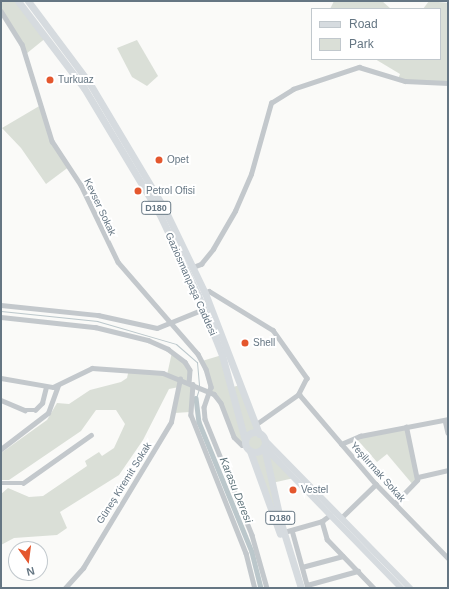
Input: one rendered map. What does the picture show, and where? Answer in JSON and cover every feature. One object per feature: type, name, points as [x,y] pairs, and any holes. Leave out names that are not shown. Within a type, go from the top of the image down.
[{"type":"highway","name":"Gaziosmanpaşa Caddesi","points":[[18,1],[81,84],[126,155],[168,230],[204,309],[228,371],[245,442],[250,451]]},
{"type":"highway","name":"Gaziosmanpaşa Caddesi","points":[[28,1],[90,84],[125,138],[165,210],[204,293],[262,440]]},
{"type":"highway","points":[[245,442],[252,433],[262,440],[258,452],[250,451]]},
{"type":"highway","name":"D180","points":[[262,440],[284,532],[306,587]]},
{"type":"highway","name":"D180","points":[[250,451],[296,588]]},
{"type":"main road","name":"Gaziosmanpaşa Caddesi","points":[[262,440],[330,515],[401,588]]},
{"type":"main road","name":"Gaziosmanpaşa Caddesi","points":[[262,440],[342,517],[410,588]]},
{"type":"street","name":"Kevser Sokak","points":[[1,11],[22,44],[52,142],[81,185],[108,244],[126,274],[202,361],[209,376],[210,392]]},
{"type":"street","points":[[193,267],[201,264],[213,249],[235,211],[251,174],[271,103],[293,89],[359,67],[405,81],[448,83]]},
{"type":"street","points":[[204,293],[209,291],[273,330],[307,378],[298,394],[255,425]]},
{"type":"street","points":[[1,305],[98,315],[152,328],[171,324],[204,309]]},
{"type":"street","points":[[1,317],[95,327],[148,340],[168,348],[185,362],[190,370],[192,384],[190,403],[192,419],[246,553],[255,588]]},
{"type":"street","points":[[1,378],[46,387],[58,386],[92,368],[150,371],[180,379],[210,392],[221,403],[234,437],[242,445],[245,442]]},
{"type":"street","name":"Güneş Kiremit Sokak","points":[[65,588],[83,568],[171,422],[180,379]]},
{"type":"street","points":[[1,449],[48,413],[58,386]]},
{"type":"street","points":[[1,400],[25,410],[35,410],[42,403],[46,387]]},
{"type":"street","points":[[210,392],[204,407],[205,419],[256,545],[267,588]]},
{"type":"street","name":"Yeşilırmak Sokak","points":[[298,394],[376,484],[448,558]]},
{"type":"street","points":[[341,444],[360,436],[447,419],[448,433]]},
{"type":"street","points":[[395,503],[414,486],[418,477],[406,427]]},
{"type":"street","points":[[1,484],[23,483],[91,435]]},
{"type":"street","points":[[418,477],[448,470]]},
{"type":"street","points":[[342,517],[376,484]]},
{"type":"street","points":[[284,532],[322,521],[330,515]]},
{"type":"street","points":[[322,521],[327,539],[374,588]]},
{"type":"street","points":[[292,530],[306,587],[358,571]]},
{"type":"street","points":[[302,566],[343,556]]},
{"type":"green space","points":[[1,1],[18,1],[47,37],[26,54],[1,11]]},
{"type":"green space","points":[[334,1],[382,1],[390,8],[330,8]]},
{"type":"green space","points":[[429,1],[448,3],[448,83],[398,79],[400,74],[377,60],[441,60],[441,8],[424,8]]},
{"type":"green space","points":[[137,40],[158,76],[147,86],[132,77],[117,48]]},
{"type":"green space","points":[[41,105],[50,135],[70,166],[46,184],[21,148],[2,128]]},
{"type":"green space","points":[[172,352],[188,366],[189,383],[193,384],[190,412],[175,413],[179,387],[169,389],[143,440],[119,475],[60,512],[67,528],[57,535],[14,538],[1,545],[1,494],[8,488],[29,497],[43,496],[87,466],[85,461],[99,452],[102,456],[114,448],[125,424],[116,410],[96,410],[81,431],[9,480],[1,480],[1,453],[47,420],[57,403],[69,404],[90,390],[121,382],[127,378],[129,369],[167,375]]},
{"type":"green space","points":[[222,355],[233,387],[240,385],[259,434],[294,478],[272,483],[278,509],[272,510],[248,450],[234,437],[224,410],[210,392],[202,361]]},
{"type":"green space","points":[[406,427],[417,471],[414,486],[387,454],[377,462],[355,437]]},
{"type":"waterway","points":[[1,311],[97,321],[176,344],[197,362],[199,386]]},
{"type":"waterway","points":[[196,398],[199,389]]},
{"type":"waterway","name":"Karasu Deresi","points":[[196,398],[199,422],[252,552],[261,588]]},
{"type":"place","name":"Turkuaz","points":[[50,80]]},
{"type":"place","name":"Opet","points":[[159,160]]},
{"type":"place","name":"Petrol Ofisi","points":[[138,191]]},
{"type":"place","name":"Shell","points":[[245,343]]},
{"type":"place","name":"Vestel","points":[[293,490]]}]
